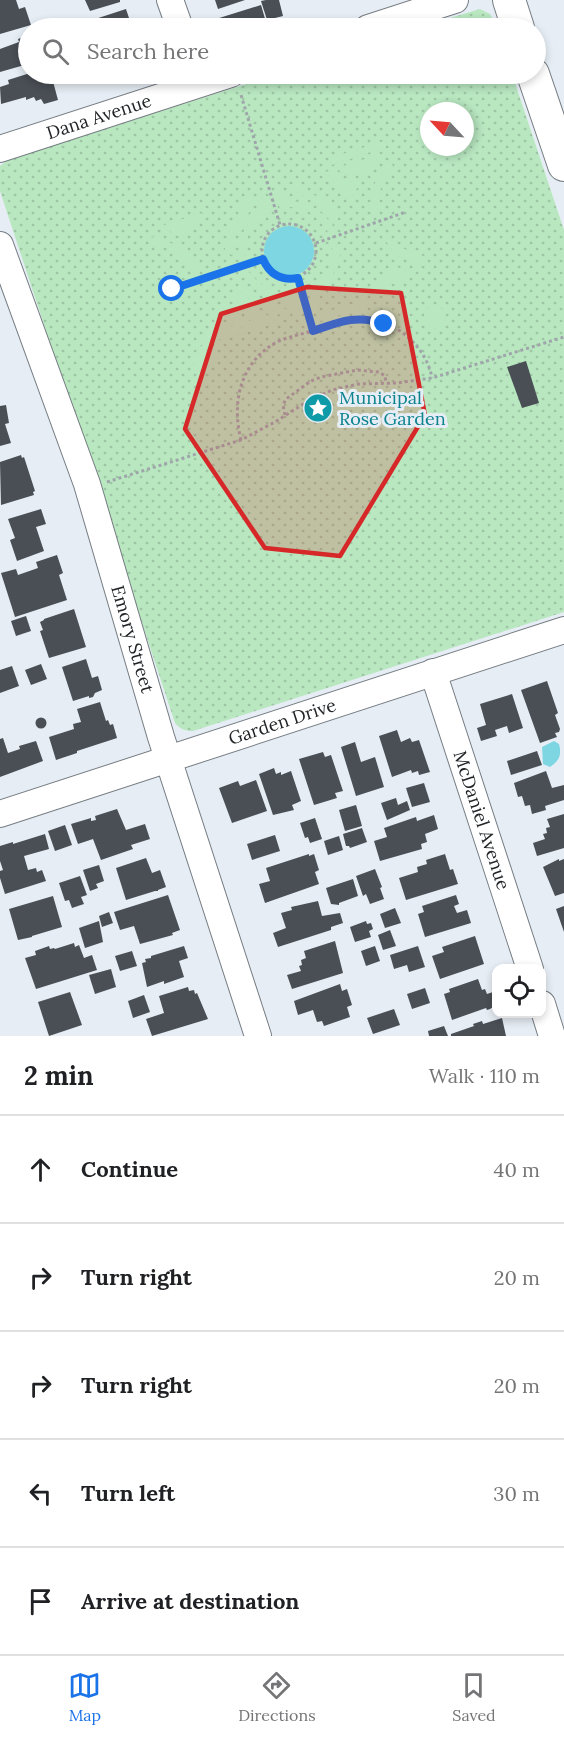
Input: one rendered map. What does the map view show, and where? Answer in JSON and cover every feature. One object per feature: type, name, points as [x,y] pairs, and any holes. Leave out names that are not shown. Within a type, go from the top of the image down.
[{"type":"main road","points":[[509,0],[515,18]]},
{"type":"main road","points":[[536,84],[564,165]]},
{"type":"street","points":[[170,0],[176,18]]},
{"type":"street","points":[[399,18],[455,0]]},
{"type":"street","name":"Dana Avenue","points":[[0,149],[182,84]]},
{"type":"street","name":"Emory Street","points":[[0,245],[87,484],[161,737],[258,1036]]},
{"type":"street","name":"Garden Drive","points":[[0,814],[564,630]]},
{"type":"street","name":"McDaniel Avenue","points":[[433,672],[528,964]]},
{"type":"street","points":[[546,1017],[552,1036]]},
{"type":"path","points":[[236,85],[280,225]]},
{"type":"path","points":[[316,243],[406,212]]},
{"type":"path","points":[[291,224],[302,227],[316,243],[314,264],[298,278],[287,279],[276,276],[268,269],[263,259],[264,241],[268,233],[280,225],[291,224]]},
{"type":"path","points":[[172,289],[263,259]]},
{"type":"path","points":[[298,278],[313,331]]},
{"type":"path","points":[[241,440],[237,426],[237,404],[241,382],[256,359],[273,345],[287,338],[354,318],[371,320],[404,333],[420,350],[430,368],[432,378]]},
{"type":"path","points":[[103,484],[241,440],[308,401],[332,390],[358,384],[432,378],[564,337]]},
{"type":"path","points":[[285,415],[283,405],[286,399],[311,381],[327,375],[350,370],[374,371],[385,376],[386,383]]},
{"type":"highlighted area","points":[[307,287],[401,293],[425,415],[340,556],[265,548],[185,429],[221,314]]},
{"type":"green space","points":[[480,9],[490,14],[492,18],[450,18]]},
{"type":"green space","name":"Municipal Rose Garden","points":[[246,84],[515,84],[564,230],[564,612],[193,731],[179,727],[175,723],[0,191],[0,166],[9,159]]},
{"type":"green space","points":[[384,141],[386,147],[332,165],[330,158]]},
{"type":"green space","points":[[380,154],[367,174],[348,175],[337,168]]},
{"type":"green space","points":[[390,158],[394,169],[380,191],[377,203],[378,216],[373,218],[372,193],[380,172]]},
{"type":"green space","points":[[332,170],[343,181],[361,182],[351,198],[319,174]]},
{"type":"green space","points":[[295,183],[300,189],[326,200],[340,214],[337,220],[320,204],[288,189],[287,186]]},
{"type":"green space","points":[[281,188],[287,198],[312,207],[327,218],[333,225],[328,232],[314,215],[302,209],[288,207],[280,209],[274,189]]},
{"type":"green space","points":[[265,193],[270,211],[258,220],[250,231],[247,237],[245,259],[238,257],[242,234],[260,204],[258,194]]},
{"type":"green space","points":[[254,195],[252,208],[234,236],[232,255],[224,252],[243,199]]},
{"type":"green space","points":[[202,213],[199,223],[185,237],[158,227]]},
{"type":"green space","points":[[381,226],[397,246],[423,256],[426,267],[396,255],[376,228]]},
{"type":"green space","points":[[152,236],[188,253],[200,274],[195,276],[185,259],[174,251],[155,246]]},
{"type":"green space","points":[[332,243],[341,245],[339,260],[331,278],[319,294],[320,306],[313,308],[308,292],[320,283],[328,271],[332,258]]},
{"type":"green space","points":[[394,266],[419,275],[372,290],[381,275]]},
{"type":"green space","points":[[248,271],[259,282],[276,292],[297,293],[303,312],[295,314],[290,304],[257,291],[245,277]]},
{"type":"green space","points":[[242,282],[256,297],[286,309],[291,316],[283,319],[278,313],[255,304],[237,287]]},
{"type":"green space","points":[[234,292],[250,307],[271,317],[276,322],[266,326],[243,311],[230,298]]},
{"type":"green space","points":[[365,300],[367,307],[317,322],[316,315]]},
{"type":"green space","points":[[227,303],[234,311],[261,328],[247,332],[233,321],[216,319]]},
{"type":"green space","points":[[435,306],[443,309],[446,317],[443,325],[435,328],[427,325],[424,317],[427,309]]},
{"type":"green space","points":[[230,325],[240,333],[196,347],[209,328]]},
{"type":"green space","points":[[214,348],[215,358],[211,368],[203,371],[195,367],[192,355]]},
{"type":"water","points":[[289,226],[303,230],[310,237],[314,251],[310,265],[303,272],[289,276],[275,272],[268,265],[264,251],[268,237],[275,230]]},
{"type":"water","points":[[554,741],[559,744],[560,755],[550,767],[543,764],[542,747]]},
{"type":"building","points":[[0,0],[16,0],[19,9],[25,7],[29,18],[18,18],[18,29],[0,34]]},
{"type":"building","points":[[85,0],[120,0],[120,2],[90,11]]},
{"type":"building","points":[[215,0],[245,0],[218,9]]},
{"type":"building","points":[[279,0],[283,16],[266,18],[261,1]]},
{"type":"building","points":[[261,5],[265,18],[219,18]]},
{"type":"building","points":[[126,9],[129,18],[98,18]]},
{"type":"building","points":[[18,42],[18,67],[0,72],[0,49]]},
{"type":"building","points":[[18,77],[18,84],[54,84],[58,100],[44,104],[41,99],[36,101],[34,97],[26,100],[26,97],[1,104],[0,87],[9,84],[8,80]]},
{"type":"building","points":[[526,361],[539,403],[522,408],[507,367]]},
{"type":"building","points":[[6,405],[9,423],[5,424],[11,443],[0,446],[0,406]]},
{"type":"building","points":[[21,455],[22,458],[24,457],[35,491],[34,495],[1,505],[0,462]]},
{"type":"building","points":[[41,509],[46,524],[36,527],[44,551],[17,561],[10,540],[15,538],[8,519]]},
{"type":"building","points":[[57,555],[63,573],[59,575],[67,600],[15,617],[1,573],[16,569],[18,575],[38,568],[36,562]]},
{"type":"building","points":[[74,609],[86,647],[49,658],[40,631],[43,630],[40,622]]},
{"type":"building","points":[[26,616],[31,631],[16,636],[11,621]]},
{"type":"building","points":[[86,659],[92,678],[98,676],[102,690],[95,693],[93,697],[73,701],[62,667]]},
{"type":"building","points":[[41,664],[47,679],[31,685],[25,670]]},
{"type":"building","points":[[12,666],[19,686],[0,693],[0,670]]},
{"type":"building","points":[[547,681],[558,713],[555,715],[560,729],[555,733],[557,737],[540,743],[521,690]]},
{"type":"building","points":[[512,694],[523,728],[509,733],[507,726],[495,730],[497,736],[481,741],[477,728],[486,725],[480,704]]},
{"type":"building","points":[[100,702],[106,721],[108,720],[110,725],[113,724],[117,738],[56,760],[49,737],[74,729],[73,724],[81,722],[77,709]]},
{"type":"building","points":[[41,718],[45,719],[45,727],[41,728],[37,727],[36,723],[37,719]]},
{"type":"building","points":[[397,730],[401,742],[410,738],[412,742],[419,740],[430,772],[419,775],[418,771],[412,773],[411,770],[392,777],[379,736]]},
{"type":"building","points":[[3,738],[8,753],[20,749],[19,746],[36,741],[43,761],[0,777],[0,739]]},
{"type":"building","points":[[355,742],[361,762],[375,757],[384,787],[356,796],[341,747]]},
{"type":"building","points":[[537,751],[542,765],[511,775],[507,761]]},
{"type":"building","points":[[323,752],[325,757],[331,755],[343,791],[335,793],[337,798],[314,805],[299,759]]},
{"type":"building","points":[[274,768],[276,774],[281,772],[281,775],[291,771],[301,801],[292,805],[294,810],[273,815],[259,774]]},
{"type":"building","points":[[546,771],[552,788],[564,785],[564,800],[545,806],[546,810],[532,814],[530,805],[525,806],[522,796],[518,797],[514,783]]},
{"type":"building","points":[[256,780],[267,811],[232,823],[219,788],[238,781],[240,786]]},
{"type":"building","points":[[424,783],[430,802],[412,807],[406,788]]},
{"type":"building","points":[[396,798],[398,805],[407,801],[410,810],[387,820],[381,803]]},
{"type":"building","points":[[356,805],[362,826],[345,831],[339,810]]},
{"type":"building","points":[[117,809],[126,830],[145,824],[150,839],[131,845],[133,849],[101,860],[93,839],[78,844],[71,824],[91,818],[91,821],[96,820],[95,816]]},
{"type":"building","points":[[564,814],[564,848],[537,856],[533,843],[545,839],[543,834],[547,833],[546,828],[550,827],[547,819]]},
{"type":"building","points":[[434,815],[438,829],[425,834],[427,842],[421,844],[422,849],[380,861],[374,841],[387,837],[384,828],[416,817],[417,821]]},
{"type":"building","points":[[315,818],[322,839],[310,843],[308,837],[305,838],[300,823]]},
{"type":"building","points":[[65,825],[72,845],[55,851],[48,831]]},
{"type":"building","points":[[362,828],[367,842],[350,848],[346,846],[343,834]]},
{"type":"building","points":[[45,834],[49,849],[24,856],[28,870],[36,868],[37,872],[42,870],[46,881],[5,894],[0,878],[0,871],[3,870],[0,861],[0,846]]},
{"type":"building","points":[[275,835],[280,851],[252,860],[247,844]]},
{"type":"building","points":[[339,836],[343,850],[328,855],[324,841]]},
{"type":"building","points":[[309,854],[309,856],[314,854],[319,870],[315,872],[319,884],[265,903],[259,884],[270,881],[266,868]]},
{"type":"building","points":[[445,854],[458,884],[406,900],[399,878],[418,872],[417,867],[427,864],[426,860]]},
{"type":"building","points":[[146,858],[152,873],[160,870],[166,887],[126,900],[116,868]]},
{"type":"building","points":[[559,859],[559,861],[564,859],[564,893],[555,896],[543,867]]},
{"type":"building","points":[[99,865],[104,881],[96,884],[98,888],[90,891],[83,870]]},
{"type":"building","points":[[375,869],[384,899],[370,904],[366,894],[363,896],[356,876]]},
{"type":"building","points":[[80,876],[87,895],[81,897],[84,904],[72,908],[69,900],[65,901],[59,883]]},
{"type":"building","points":[[353,879],[358,896],[339,903],[339,905],[331,904],[326,888]]},
{"type":"building","points":[[168,895],[180,930],[172,933],[173,935],[140,944],[134,926],[120,930],[114,912]]},
{"type":"building","points":[[456,895],[459,904],[454,906],[457,913],[467,910],[471,923],[425,937],[418,914],[424,912],[422,906]]},
{"type":"building","points":[[53,896],[62,927],[18,940],[9,909]]},
{"type":"building","points":[[318,901],[322,916],[340,913],[343,923],[331,927],[331,930],[278,947],[273,933],[286,928],[281,913],[292,910],[291,907]]},
{"type":"building","points":[[564,906],[564,932],[556,909]]},
{"type":"building","points":[[395,908],[401,923],[385,928],[380,914]]},
{"type":"building","points":[[109,912],[113,923],[102,927],[99,916]]},
{"type":"building","points":[[99,921],[103,942],[85,948],[79,928]]},
{"type":"building","points":[[366,921],[367,924],[371,923],[373,929],[369,931],[371,937],[355,942],[350,927]]},
{"type":"building","points":[[390,930],[396,946],[383,950],[378,935]]},
{"type":"building","points":[[475,936],[484,964],[440,979],[432,956],[444,952],[442,947]]},
{"type":"building","points":[[335,941],[343,973],[292,989],[287,975],[301,971],[299,966],[302,965],[301,960],[306,958],[304,951]]},
{"type":"building","points":[[74,943],[75,947],[79,945],[84,958],[92,955],[97,970],[36,989],[25,958],[36,955],[35,951],[49,946],[50,949],[55,949]]},
{"type":"building","points":[[184,946],[188,958],[179,961],[184,977],[147,987],[142,963],[146,962],[145,959]]},
{"type":"building","points":[[375,946],[380,961],[366,966],[361,951]]},
{"type":"building","points":[[418,946],[425,967],[409,972],[407,965],[394,969],[390,955]]},
{"type":"building","points":[[132,951],[137,966],[120,971],[115,956]]},
{"type":"building","points":[[111,969],[116,987],[95,994],[89,975]]},
{"type":"building","points":[[478,979],[482,990],[485,989],[487,994],[492,992],[492,1008],[452,1020],[444,994],[450,992],[449,989]]},
{"type":"building","points":[[340,984],[342,991],[347,989],[352,1005],[347,1007],[350,1017],[324,1026],[322,1021],[317,1022],[313,1010],[298,1015],[294,1001]]},
{"type":"building","points":[[188,987],[189,991],[194,990],[195,994],[197,993],[208,1019],[152,1036],[146,1019],[164,1013],[159,996]]},
{"type":"building","points":[[425,988],[430,1003],[412,1009],[407,994]]},
{"type":"building","points":[[70,992],[82,1025],[49,1036],[38,1002]]},
{"type":"building","points":[[144,995],[150,1012],[133,1018],[128,1001]]},
{"type":"building","points":[[394,1009],[400,1025],[373,1034],[367,1018]]},
{"type":"building","points":[[502,1018],[506,1036],[451,1036],[451,1034],[474,1026],[473,1024],[482,1021],[483,1024]]},
{"type":"building","points":[[444,1026],[448,1036],[429,1036],[428,1031]]},
{"type":"place","name":"Municipal Rose Garden","points":[[318,408]]},
{"type":"route","points":[[172,289],[263,259],[268,269],[276,276],[287,279],[298,278],[313,331],[354,318],[384,324]]}]
